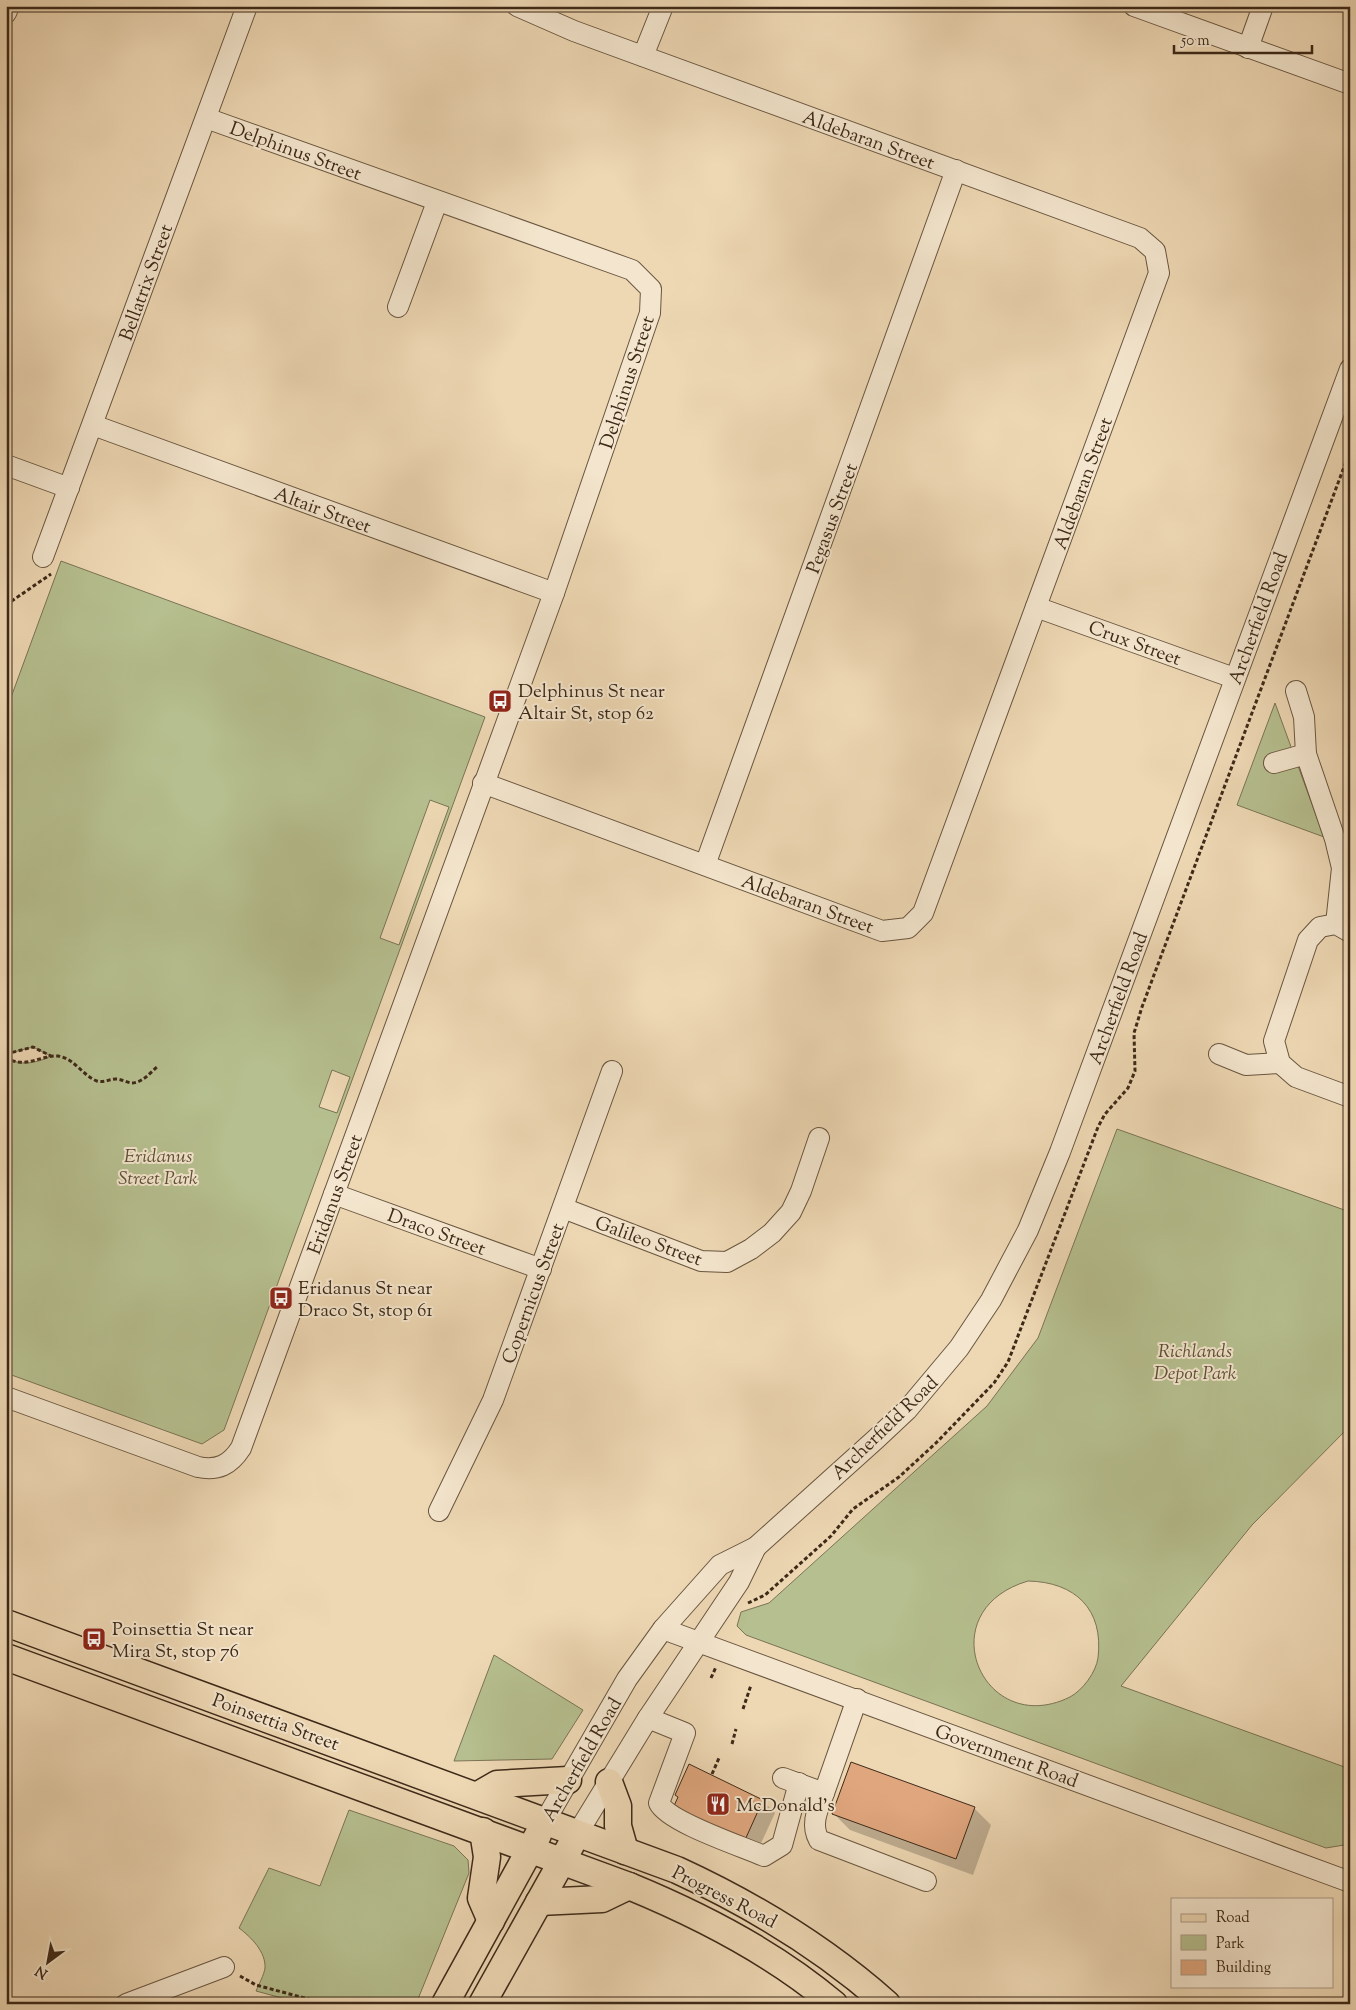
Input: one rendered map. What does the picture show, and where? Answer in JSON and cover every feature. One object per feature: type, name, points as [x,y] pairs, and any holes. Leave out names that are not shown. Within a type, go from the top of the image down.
[{"type":"main road","name":"Poinsettia Street","points":[[6,1623],[545,1821]]},
{"type":"main road","name":"Poinsettia Street","points":[[6,1657],[531,1849]]},
{"type":"main road","points":[[478,1795],[497,1784],[568,1780]]},
{"type":"main road","points":[[609,1782],[618,1806],[618,1826],[625,1851]]},
{"type":"main road","name":"Progress Road","points":[[545,1821],[677,1870],[714,1887],[767,1916],[842,1967],[887,2004]]},
{"type":"main road","name":"Archerfield Road","points":[[445,2004],[545,1821]]},
{"type":"main road","points":[[483,1831],[486,1857],[481,1898],[491,1921]]},
{"type":"main road","name":"Archerfield Road","points":[[482,2004],[577,1834]]},
{"type":"main road","name":"Progress Road","points":[[531,1849],[667,1902],[729,1933],[795,1974],[834,2004]]},
{"type":"main road","points":[[539,1902],[602,1899],[629,1886]]},
{"type":"street","points":[[6,13],[9,6]]},
{"type":"street","name":"Bellatrix Street","points":[[43,557],[247,6]]},
{"type":"street","name":"Aldebaran Street","points":[[483,782],[882,931],[908,928],[922,913],[1159,273],[1155,250],[1140,238],[574,31],[517,6]]},
{"type":"street","points":[[643,56],[663,6]]},
{"type":"street","points":[[1134,6],[1350,84]]},
{"type":"street","points":[[1248,48],[1264,6]]},
{"type":"street","name":"Delphinus Street","points":[[206,118],[632,270],[651,289],[650,313],[554,593],[483,782]]},
{"type":"street","name":"Pegasus Street","points":[[705,865],[956,170]]},
{"type":"street","points":[[398,307],[437,202]]},
{"type":"street","name":"Archerfield Road","points":[[545,1821],[627,1679],[663,1629],[720,1565],[756,1547],[907,1410],[959,1348],[991,1300],[1028,1230],[1060,1152],[1350,369]]},
{"type":"street","name":"Altair Street","points":[[93,425],[554,593]]},
{"type":"street","points":[[6,465],[69,488]]},
{"type":"street","name":"Crux Street","points":[[1036,607],[1234,678]]},
{"type":"street","points":[[1296,691],[1304,717],[1306,754],[1335,839],[1342,868],[1343,928],[1320,927],[1308,940],[1274,1041],[1280,1062],[1296,1077],[1350,1097]]},
{"type":"street","points":[[1274,763],[1306,754]]},
{"type":"street","name":"Eridanus Street","points":[[6,1397],[210,1470],[228,1464],[241,1448],[483,782]]},
{"type":"street","points":[[1219,1054],[1246,1066],[1280,1062]]},
{"type":"street","name":"Copernicus Street","points":[[439,1511],[493,1400],[612,1071]]},
{"type":"street","name":"Galileo Street","points":[[563,1208],[701,1261],[727,1262],[751,1250],[772,1234],[791,1212],[801,1192],[819,1138]]},
{"type":"street","name":"Draco Street","points":[[334,1194],[541,1269]]},
{"type":"street","name":"Archerfield Road","points":[[577,1834],[648,1718],[739,1582],[756,1547]]},
{"type":"street","name":"Government Road","points":[[663,1629],[1350,1882]]},
{"type":"street","points":[[857,1699],[814,1822],[814,1831],[819,1840],[926,1881]]},
{"type":"street","points":[[648,1718],[686,1733],[658,1803],[663,1811],[682,1822],[764,1856],[782,1845],[791,1781],[824,1793]]},
{"type":"street","points":[[126,2004],[224,1967]]},
{"type":"path","points":[[6,604],[50,576],[54,563],[43,557]]},
{"type":"path","points":[[6,1056],[33,1047],[51,1056]]},
{"type":"path","points":[[6,1056],[18,1062],[32,1063],[51,1056],[61,1056],[98,1081],[115,1079],[131,1083],[140,1081],[157,1067]]},
{"type":"path","points":[[743,1709],[751,1685]]},
{"type":"path","points":[[732,1744],[736,1730]]},
{"type":"path","points":[[712,1774],[718,1758]]},
{"type":"path","points":[[224,1967],[256,1985],[327,2004]]},
{"type":"green space","name":"Eridanus Street Park","points":[[61,561],[485,717],[224,1430],[202,1444],[6,1373],[6,1057],[17,1062],[29,1063],[51,1056],[33,1047],[6,1054],[6,711]],"holes":[[[430,800],[449,807],[399,945],[380,938]],[[332,1070],[350,1077],[337,1113],[319,1107]]]},
{"type":"green space","points":[[1275,703],[1324,837],[1237,805]]},
{"type":"green space","name":"Richlands Depot Park","points":[[1117,1129],[1350,1212],[1350,1426],[1252,1525],[1121,1686],[1350,1769],[1350,1844],[1326,1848],[746,1635],[737,1626],[741,1612],[769,1603],[987,1406],[1038,1338]],"holes":[[[1028,1581],[1060,1587],[1072,1593],[1083,1602],[1091,1612],[1099,1641],[1097,1663],[1092,1675],[1084,1685],[1070,1697],[1039,1706],[1013,1701],[992,1687],[978,1666],[974,1642],[980,1618],[997,1596]]]},
{"type":"green space","points":[[494,1655],[583,1710],[552,1759],[454,1761]]},
{"type":"green space","points":[[349,1810],[454,1846],[468,1860],[469,1873],[416,2004],[304,2004],[256,1991],[263,1977],[265,1962],[257,1945],[239,1928],[269,1868],[320,1886]]},
{"type":"building","points":[[851,1762],[975,1807],[956,1859],[832,1814]]},
{"type":"building","name":"McDonald's","points":[[689,1764],[763,1800],[745,1840],[673,1808],[678,1797],[675,1795]]},
{"type":"place","name":"Delphinus St near Altair St, stop 62","points":[[500,701]]},
{"type":"place","name":"Eridanus St near Draco St, stop 61","points":[[281,1298]]},
{"type":"place","name":"Poinsettia St near Mira St, stop 76","points":[[94,1639]]},
{"type":"place","name":"McDonald's","points":[[718,1804]]}]
